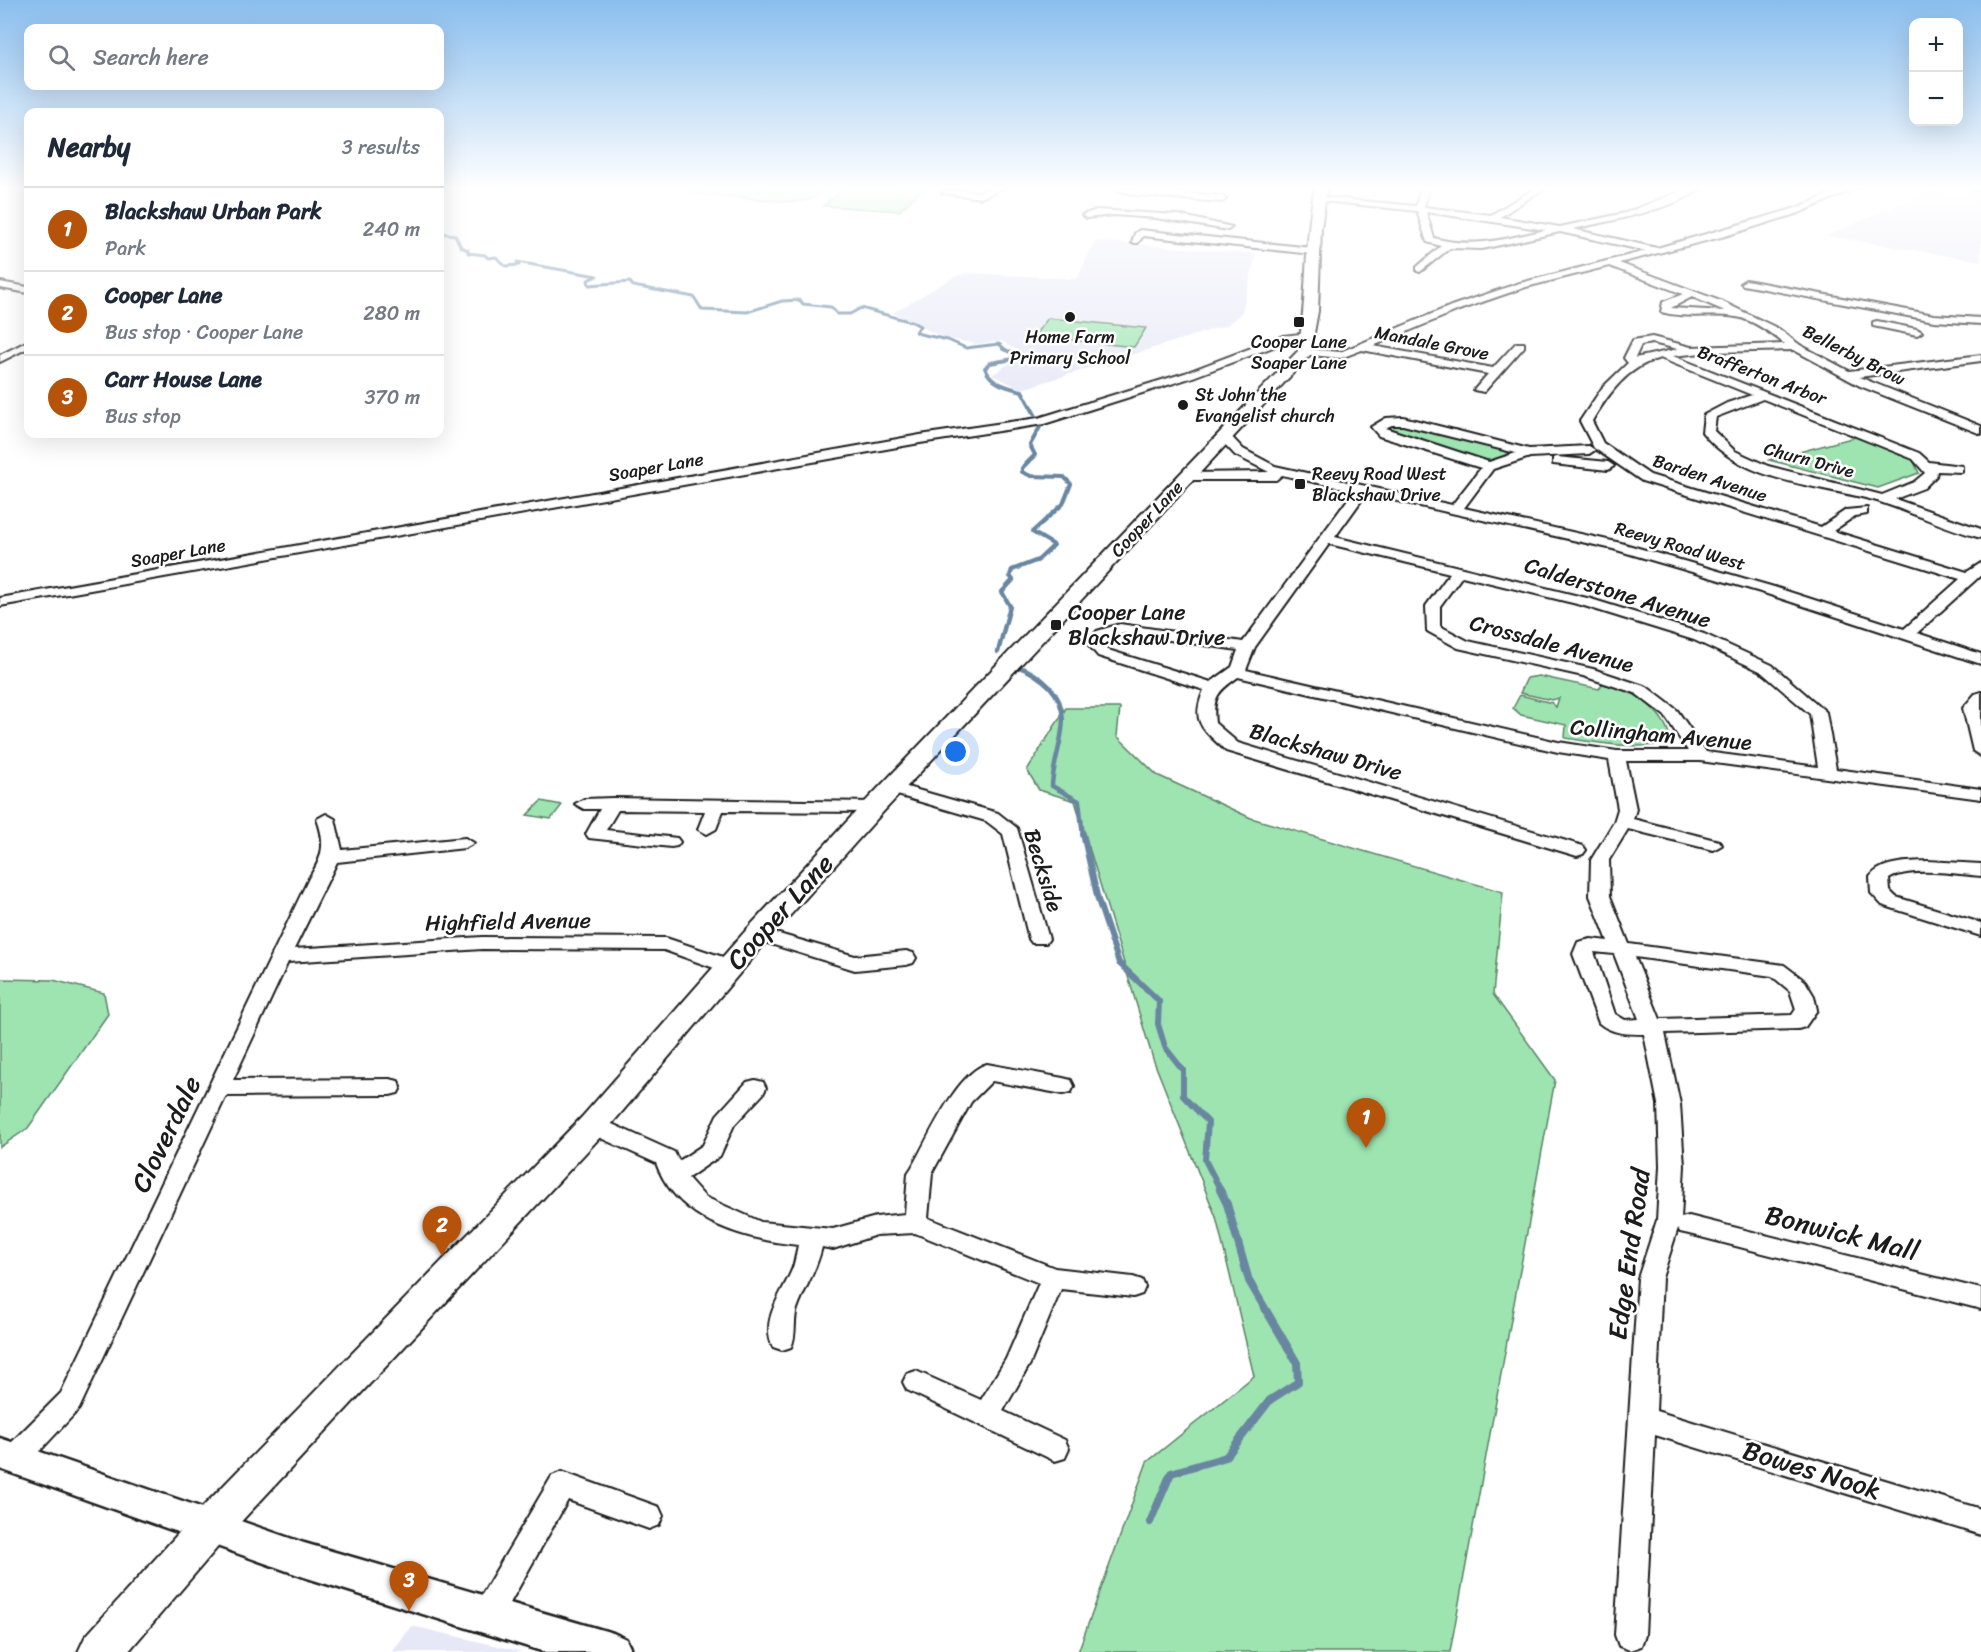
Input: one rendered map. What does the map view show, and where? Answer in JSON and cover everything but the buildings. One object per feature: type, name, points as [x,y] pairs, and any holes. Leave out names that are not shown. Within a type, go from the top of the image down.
[{"type":"main road","name":"Cooper Lane","points":[[100,1652],[208,1529],[593,1125],[758,934],[884,798],[1186,477],[1232,444],[1305,352],[1309,336],[1312,264]]},
{"type":"street","points":[[1420,269],[1426,264]]},
{"type":"street","points":[[1305,352],[1341,355],[1455,308],[1523,285],[1606,264]]},
{"type":"street","name":"Bellerby Brow","points":[[1613,264],[1694,293],[1775,332],[1796,347],[1848,375],[1981,430]]},
{"type":"street","points":[[1746,283],[1886,310],[1944,319],[1981,321]]},
{"type":"street","points":[[0,285],[24,289]]},
{"type":"street","name":"Bellerby Brow","points":[[1694,293],[1666,304],[1665,310],[1676,313],[1740,314]]},
{"type":"street","points":[[1790,302],[1799,293]]},
{"type":"street","points":[[1886,310],[1875,326],[1917,332]]},
{"type":"street","name":"Soaper Lane","points":[[0,602],[920,439],[1040,421],[1189,375],[1287,338],[1309,336]]},
{"type":"street","points":[[1634,363],[1629,358],[1637,342],[1652,340],[1700,349]]},
{"type":"street","name":"Mandale Grove","points":[[1480,390],[1520,345]]},
{"type":"street","points":[[0,359],[24,346]]},
{"type":"street","name":"Mandale Grove","points":[[1364,347],[1495,372]]},
{"type":"street","name":"Barden Avenue","points":[[1796,347],[1700,349],[1662,355],[1634,363],[1605,389],[1586,421],[1598,445],[1646,478],[1969,577]]},
{"type":"street","name":"Brafferton Arbor","points":[[1662,355],[1921,460],[1958,469]]},
{"type":"street","points":[[1848,375],[1981,358]]},
{"type":"street","name":"Churn Drive","points":[[1765,395],[1731,405],[1710,415],[1707,432],[1731,454],[1764,469],[1883,499],[1981,534]]},
{"type":"street","points":[[1956,420],[1981,413]]},
{"type":"street","points":[[1489,466],[1383,432],[1377,427],[1390,421],[1403,421],[1529,453]]},
{"type":"street","name":"Brafferton Arbor","points":[[1829,438],[1849,429]]},
{"type":"street","points":[[1229,475],[1242,469],[1244,463],[1232,444]]},
{"type":"street","points":[[1232,444],[1256,463],[1308,479]]},
{"type":"street","points":[[1456,509],[1489,466],[1529,453],[1583,450],[1582,463]]},
{"type":"street","points":[[1883,499],[1919,485],[1932,473],[1921,460]]},
{"type":"street","points":[[1557,461],[1608,466]]},
{"type":"street","points":[[1186,477],[1229,475],[1308,479]]},
{"type":"street","name":"Reevy Road West","points":[[1308,479],[1456,509],[1616,546],[1908,633],[1981,659]]},
{"type":"street","points":[[1247,647],[1120,628],[1102,634],[1095,643],[1103,653],[1214,688],[1236,672],[1247,647],[1362,490]]},
{"type":"street","points":[[1824,531],[1851,513],[1862,511]]},
{"type":"street","name":"Calderstone Avenue","points":[[1326,539],[1586,602],[1699,637],[1766,668],[1818,712],[1828,774]]},
{"type":"street","points":[[1908,633],[1981,567]]},
{"type":"street","name":"Crossdale Avenue","points":[[1459,570],[1433,606],[1432,628],[1463,645],[1587,672],[1641,690],[1671,713],[1700,756]]},
{"type":"street","name":"Collingham Avenue","points":[[1236,672],[1558,747],[1617,756],[1700,756],[1981,794]]},
{"type":"street","name":"Blackshaw Drive","points":[[1214,688],[1205,706],[1207,724],[1232,747],[1577,850]]},
{"type":"street","points":[[1981,697],[1971,708],[1981,751]]},
{"type":"street","name":"Edge End Road","points":[[1617,756],[1627,809],[1623,822],[1600,860],[1600,896],[1653,1027],[1670,1104],[1672,1166],[1669,1220],[1650,1278],[1630,1635]]},
{"type":"street","points":[[584,804],[716,806],[884,798]]},
{"type":"street","name":"Beckside","points":[[884,798],[992,817],[1011,831],[1039,939]]},
{"type":"street","points":[[613,803],[595,834],[670,842]]},
{"type":"street","points":[[707,829],[716,806]]},
{"type":"street","points":[[326,819],[335,842],[332,857],[465,843]]},
{"type":"street","points":[[1623,822],[1713,845]]},
{"type":"street","name":"Cloverdale","points":[[7,1455],[70,1401],[318,878],[332,857]]},
{"type":"street","points":[[1981,870],[1902,869],[1884,872],[1879,877],[1881,893],[1888,901],[1981,930]]},
{"type":"street","points":[[758,934],[855,963],[906,958]]},
{"type":"street","name":"Highfield Avenue","points":[[282,956],[482,943],[666,944],[731,967]]},
{"type":"street","points":[[1585,946],[1777,970],[1797,982],[1806,999],[1807,1010],[1798,1022],[1653,1027],[1625,1027],[1613,1024],[1606,1018],[1583,954],[1585,946]]},
{"type":"street","points":[[916,1223],[920,1173],[963,1097],[987,1072],[1063,1086]]},
{"type":"street","points":[[220,1088],[390,1087]]},
{"type":"street","points":[[673,1177],[712,1150],[725,1121],[755,1088]]},
{"type":"street","points":[[593,1125],[666,1158],[673,1177],[698,1204],[758,1231],[812,1239],[832,1239],[876,1226],[916,1223],[1053,1278],[1132,1287]]},
{"type":"street","name":"Bonwick Mall","points":[[1689,1225],[1981,1299]]},
{"type":"street","points":[[782,1339],[784,1311],[804,1271],[812,1239]]},
{"type":"street","points":[[986,1416],[1017,1364],[1053,1278]]},
{"type":"street","points":[[916,1382],[1055,1449]]},
{"type":"street","name":"Bowes Nook","points":[[1642,1419],[1981,1522]]},
{"type":"street","points":[[7,1455],[208,1529],[485,1618],[613,1652]]},
{"type":"street","points":[[485,1618],[562,1485],[649,1516]]},
{"type":"shaded area","name":"Home Farm Primary School","points":[[1084,264],[1254,264],[1242,312],[1227,325],[1022,389],[992,375],[1005,366],[1026,357],[1002,341],[976,344],[942,337],[893,313],[954,277],[967,273],[1077,279]]},
{"type":"shaded area","points":[[412,1626],[523,1652],[392,1652]]},
{"type":"green space","points":[[1048,318],[1146,328],[1134,347],[1034,336]]},
{"type":"green space","points":[[1399,423],[1509,450],[1511,454],[1501,459],[1480,461],[1383,429],[1385,425]]},
{"type":"green space","points":[[1859,436],[1912,458],[1919,473],[1878,488],[1769,460]]},
{"type":"green space","points":[[1539,676],[1599,689],[1602,684],[1623,689],[1654,710],[1668,730],[1670,740],[1649,746],[1634,746],[1565,738],[1566,725],[1521,715],[1513,708],[1520,695],[1552,703],[1556,707],[1559,698],[1552,700],[1520,693],[1527,678]]},
{"type":"green space","points":[[1066,708],[1120,708],[1117,736],[1157,775],[1251,818],[1503,892],[1493,994],[1555,1080],[1450,1652],[1078,1652],[1147,1462],[1254,1376],[1216,1217],[1153,1059],[1075,801],[1039,790],[1027,770]]},
{"type":"green space","points":[[541,801],[562,805],[551,819],[527,815]]},
{"type":"green space","points":[[0,979],[53,980],[104,993],[108,1014],[28,1128],[0,1147]]},
{"type":"waterway","points":[[503,264],[505,266],[518,264]]},
{"type":"waterway","points":[[529,264],[597,276],[588,280],[589,285],[630,282],[633,286],[694,297],[702,310],[747,312],[782,301],[800,300],[803,304],[831,307],[837,314],[850,314],[861,308],[912,322],[920,326],[916,332],[920,334],[948,340],[966,348],[999,344],[1006,350]]},
{"type":"waterway","points":[[1003,349],[1015,354],[1014,359],[990,363],[985,368],[995,381],[1022,391],[1038,420]]},
{"type":"waterway","points":[[1037,561],[1054,545],[1032,532],[1063,504],[1071,484],[1064,477],[1031,476],[1022,472],[1022,468],[1035,455],[1030,445],[1040,427]]},
{"type":"waterway","points":[[998,652],[1010,606],[1002,592],[1013,580],[1010,576],[1012,570],[1038,560]]},
{"type":"waterway","points":[[1019,667],[1040,678],[1058,698],[1063,722],[1052,786],[1079,801],[1083,836]]},
{"type":"waterway","points":[[1083,834],[1098,900],[1119,963],[1159,1001],[1158,1024],[1165,1047],[1183,1070],[1183,1096],[1208,1122],[1205,1160],[1221,1191]]},
{"type":"waterway","points":[[1150,1522],[1171,1473],[1226,1457],[1270,1400],[1298,1382],[1297,1363],[1249,1281],[1227,1204],[1220,1190]]},
{"type":"place","name":"Home Farm Primary School","points":[[1070,317]]},
{"type":"place","name":"Cooper Lane Soaper Lane","points":[[1299,322]]},
{"type":"place","name":"St John the Evangelist church","points":[[1183,405]]},
{"type":"place","name":"Reevy Road West Blackshaw Drive","points":[[1300,484]]},
{"type":"place","name":"Cooper Lane Blackshaw Drive","points":[[1056,625]]},
{"type":"place","name":"Blackshaw Urban Park","points":[[1366,1148]]},
{"type":"place","name":"Cooper Lane","points":[[442,1256]]},
{"type":"place","name":"Carr House Lane","points":[[409,1611]]}]
